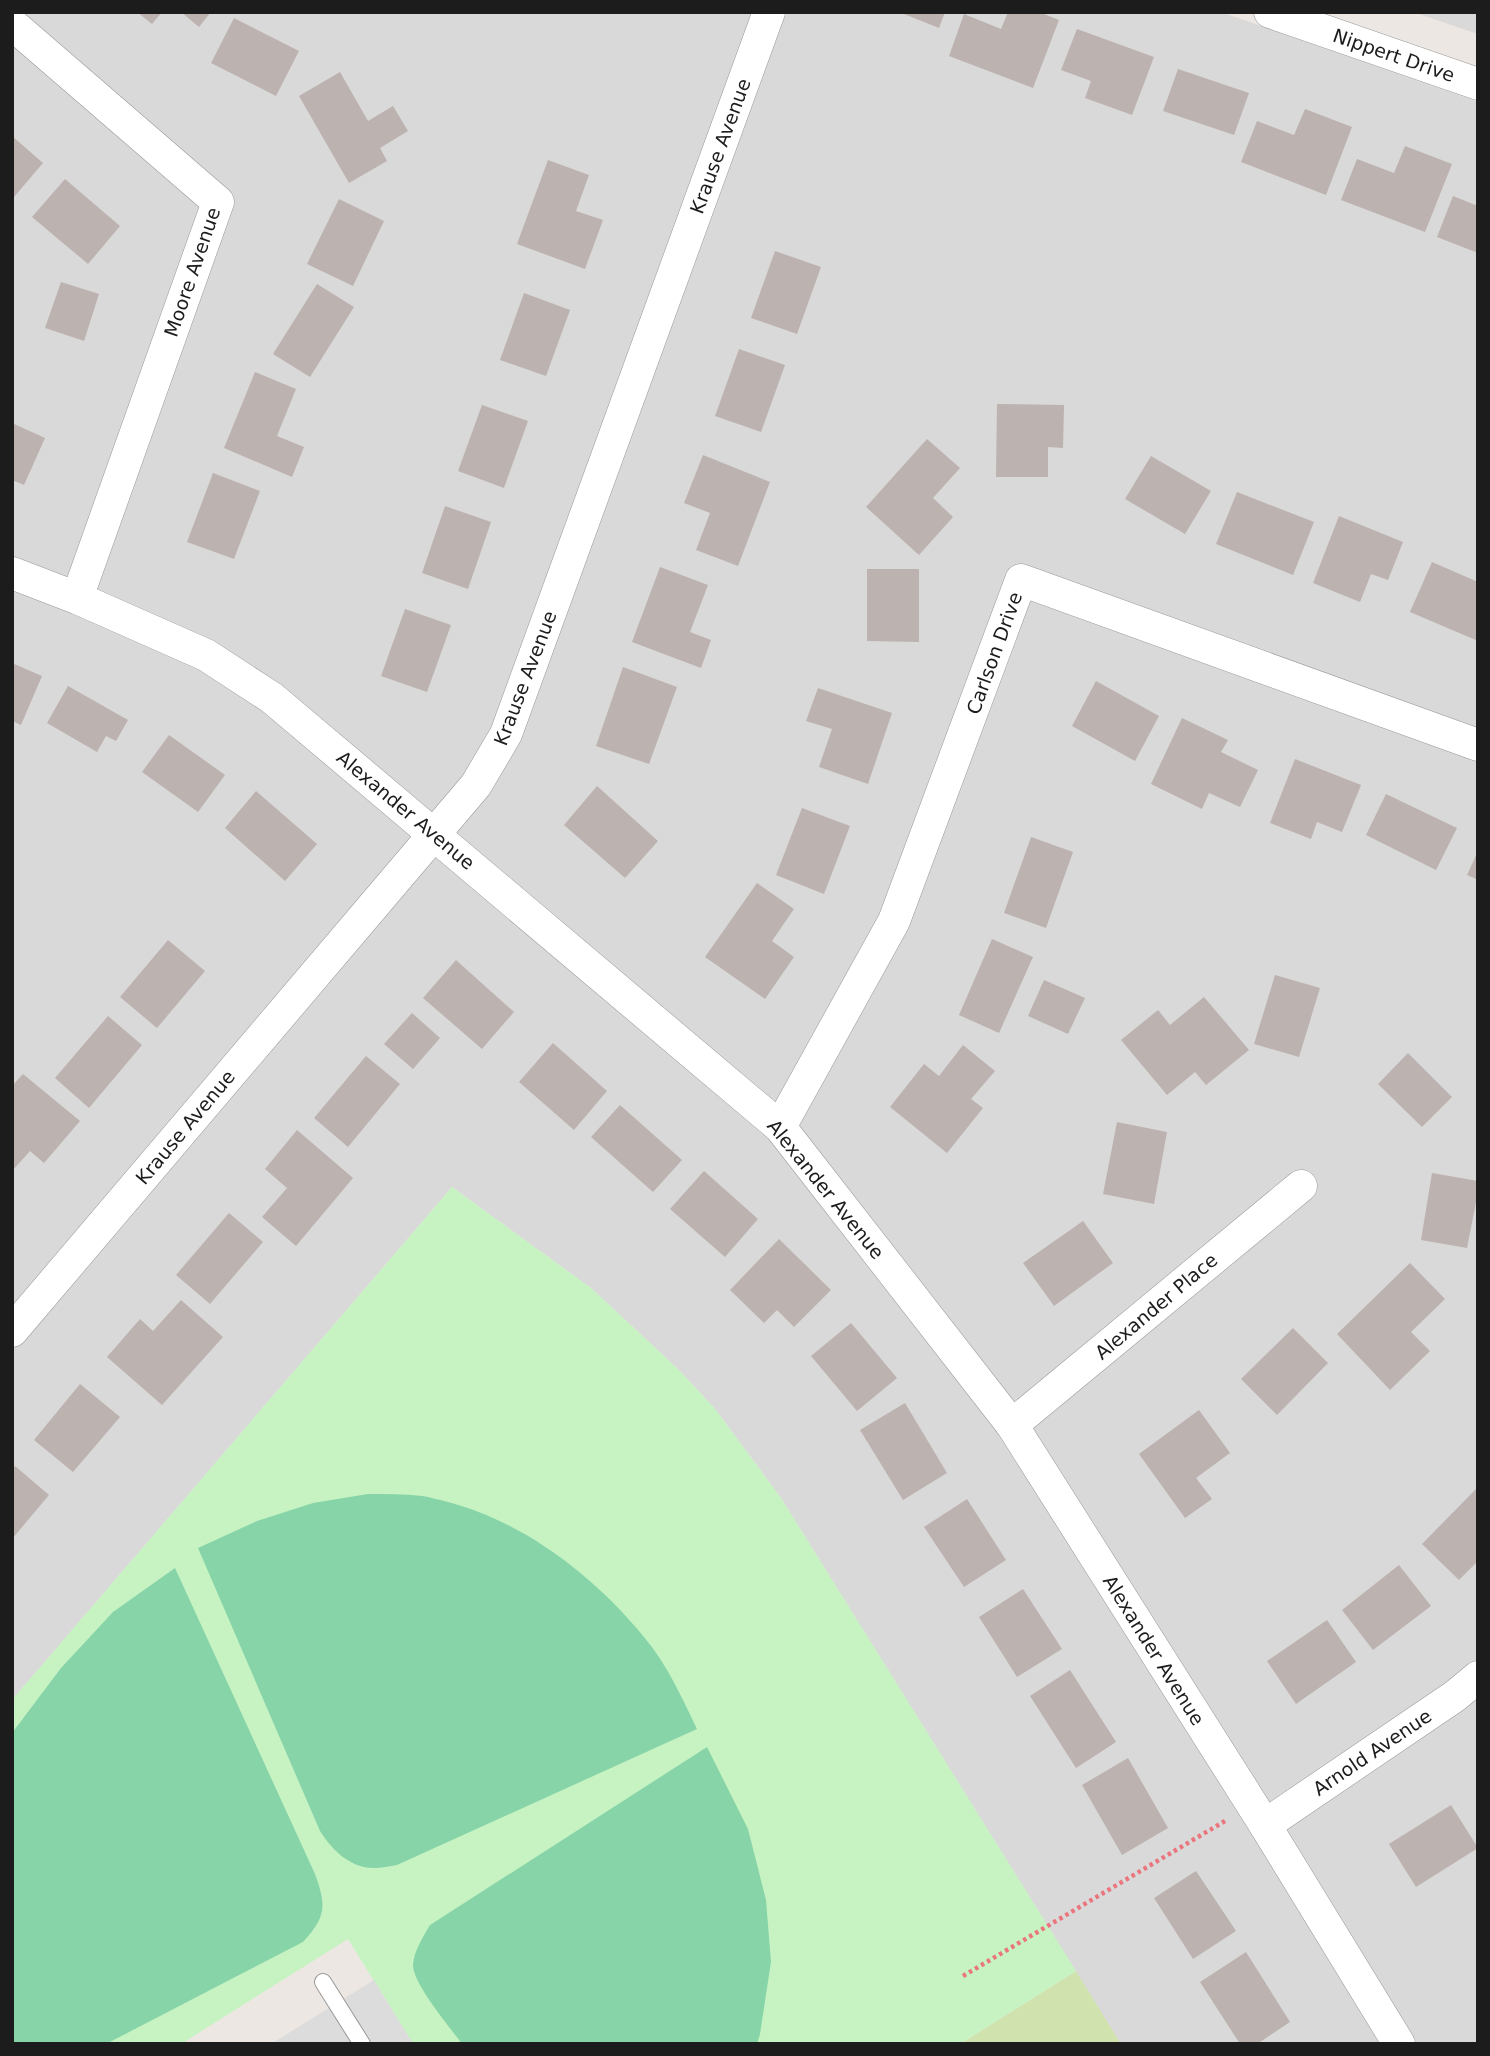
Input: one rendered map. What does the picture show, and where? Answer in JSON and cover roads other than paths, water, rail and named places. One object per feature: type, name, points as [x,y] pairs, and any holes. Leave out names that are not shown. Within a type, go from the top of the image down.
[{"type":"street","name":"Krause Avenue","points":[[12,1331],[476,785],[506,734],[769,12]]},
{"type":"street","name":"Nippert Drive","points":[[1270,12],[1478,84]]},
{"type":"street","name":"Moore Avenue","points":[[12,24],[218,202],[77,598]]},
{"type":"street","name":"Alexander Avenue","points":[[12,573],[77,598],[206,656],[272,698],[780,1127],[1012,1425],[1259,1814],[1399,2044]]},
{"type":"street","name":"Carlson Drive","points":[[780,1127],[894,921],[1021,580],[1478,745]]},
{"type":"street","name":"Alexander Place","points":[[1012,1425],[1301,1186]]},
{"type":"street","name":"Arnold Avenue","points":[[1259,1814],[1455,1696],[1478,1677]]},
{"type":"lane","points":[[323,1982],[362,2044]]}]
